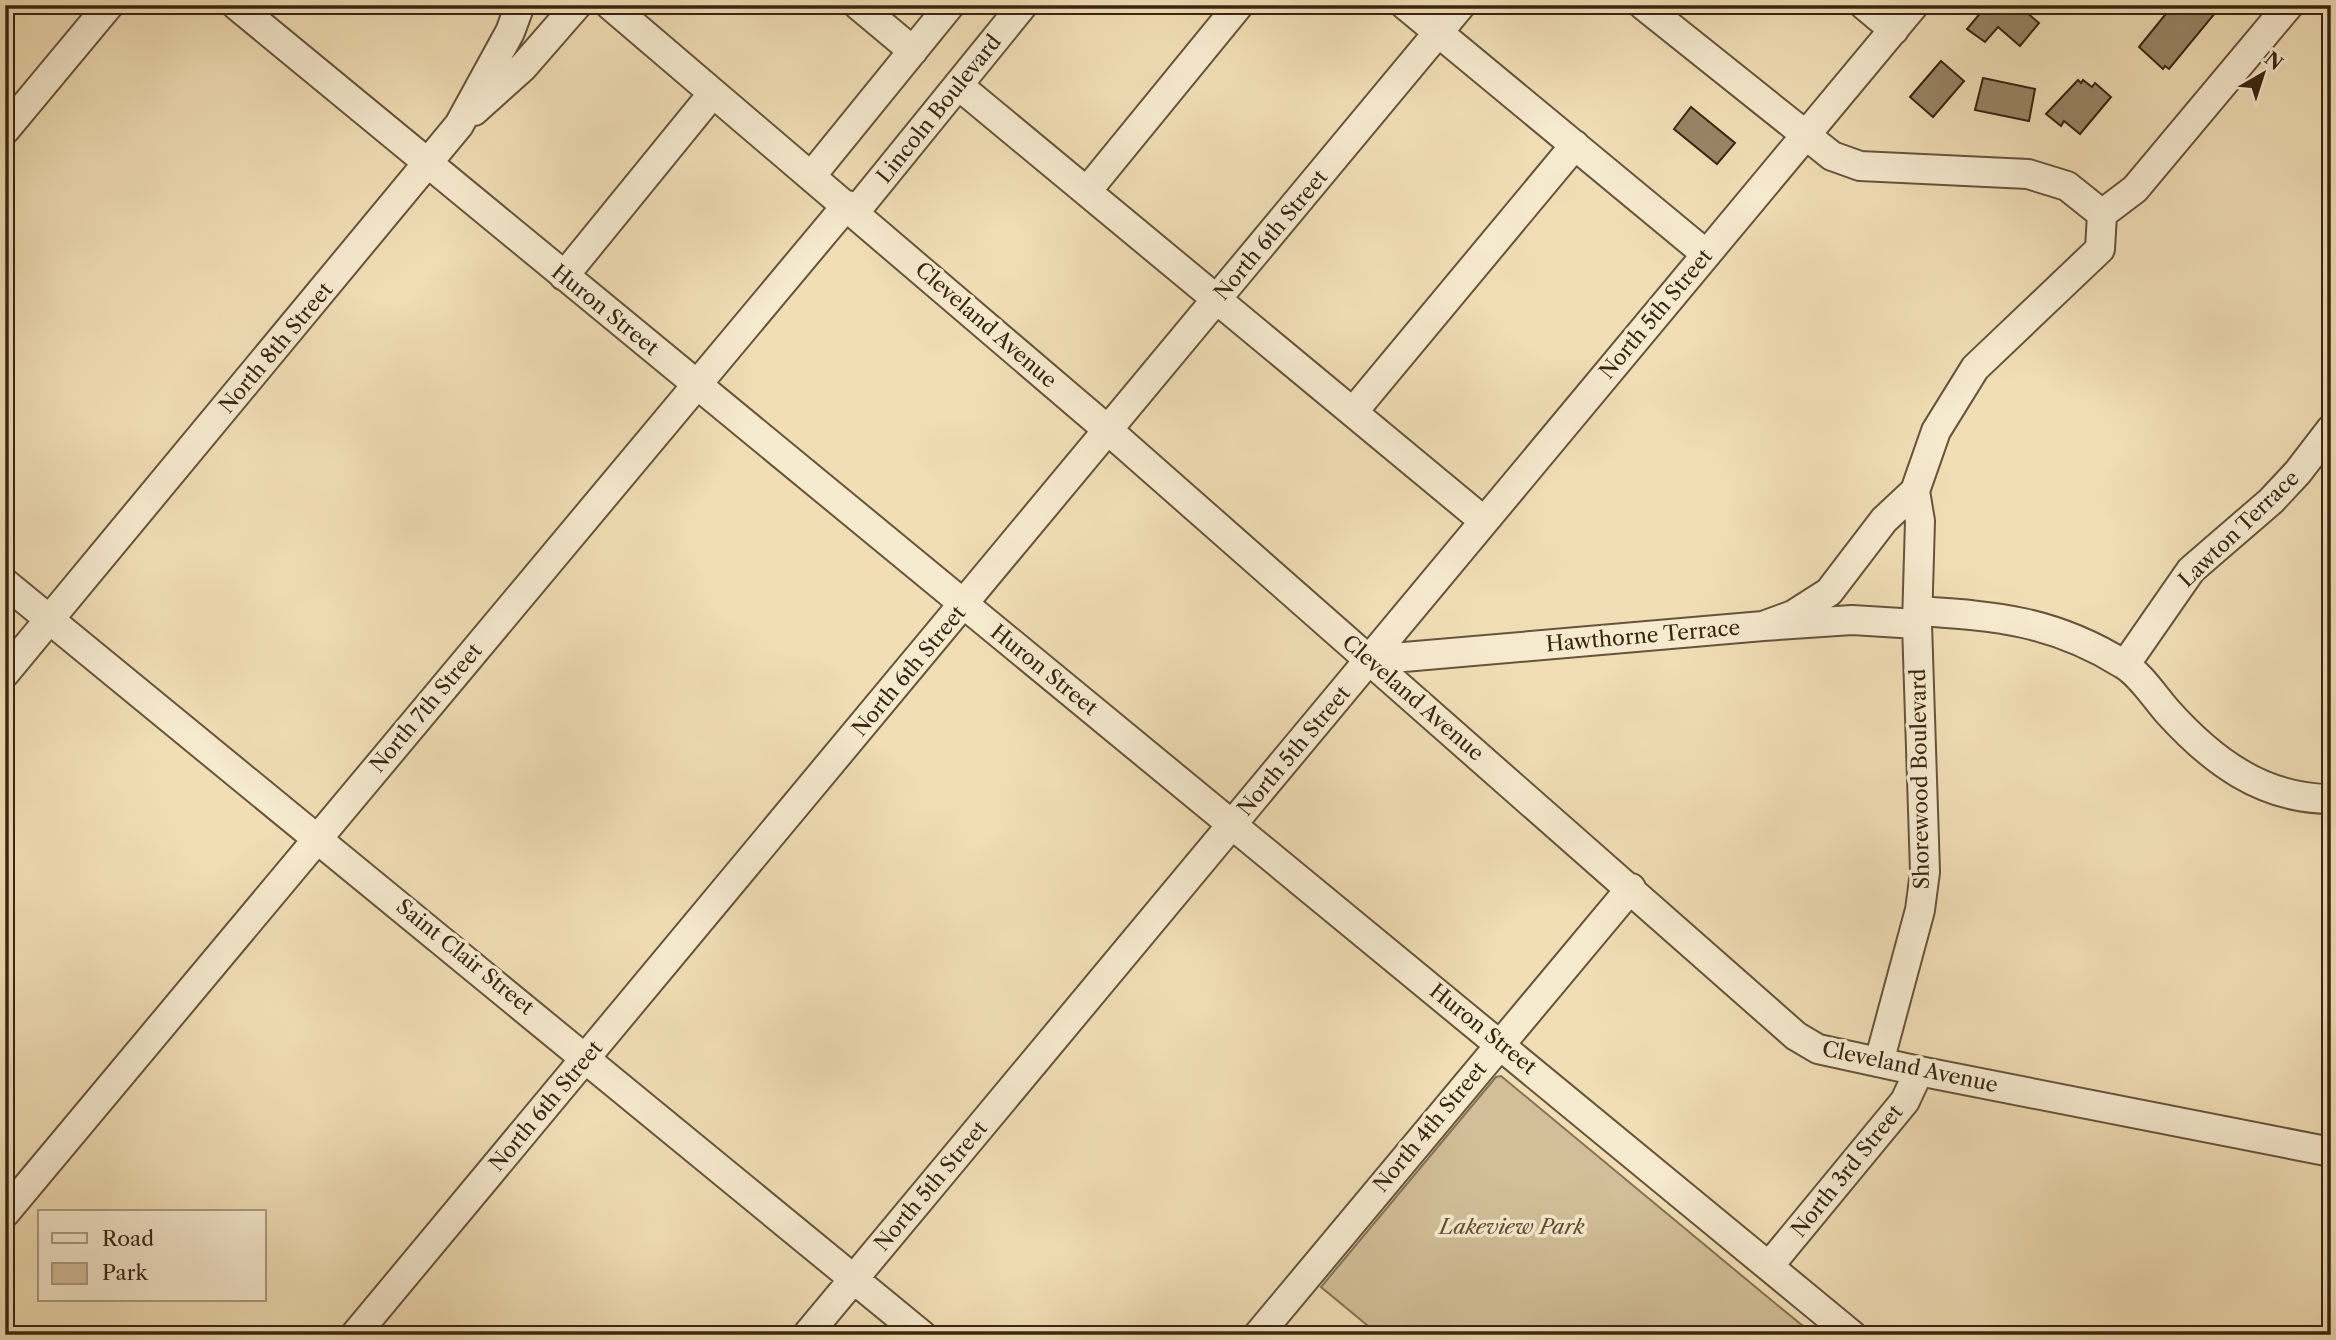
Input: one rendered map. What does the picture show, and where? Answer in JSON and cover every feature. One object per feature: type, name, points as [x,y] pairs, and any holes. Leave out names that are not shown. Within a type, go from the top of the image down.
[{"type":"street","points":[[5,130],[109,5]]},
{"type":"street","name":"Huron Street","points":[[236,5],[427,165],[1501,1043],[1852,1335]]},
{"type":"street","name":"North 8th Street","points":[[5,673],[459,125],[510,32],[520,5]]},
{"type":"street","points":[[459,125],[523,67],[577,5]]},
{"type":"street","name":"Cleveland Avenue","points":[[610,5],[1109,431],[1796,1036],[1818,1049],[1919,1071],[2331,1152]]},
{"type":"street","points":[[858,5],[913,51]]},
{"type":"street","points":[[812,175],[950,5]]},
{"type":"street","name":"Lincoln Boulevard","points":[[851,209],[1023,5]]},
{"type":"street","points":[[1087,191],[1239,5]]},
{"type":"street","points":[[1405,5],[1706,254]]},
{"type":"street","name":"North 6th Street","points":[[355,1335],[1461,5]]},
{"type":"street","points":[[1643,5],[1804,137],[1832,156],[1860,166],[2028,174],[2067,186],[2102,214],[2136,189],[2288,5]]},
{"type":"street","points":[[1864,5],[1894,30]]},
{"type":"street","name":"North 5th Street","points":[[807,1335],[1914,5]]},
{"type":"street","points":[[958,85],[1484,521]]},
{"type":"street","points":[[564,276],[713,93]]},
{"type":"street","points":[[1353,412],[1575,145]]},
{"type":"street","name":"North 7th Street","points":[[5,1213],[696,385],[851,209]]},
{"type":"street","name":"Shorewood Boulevard","points":[[1763,626],[1793,615],[1829,592],[1885,520],[1915,491],[1936,431],[1975,368],[2100,249],[2102,214]]},
{"type":"street","name":"Lawton Terrace","points":[[2125,665],[2192,570],[2271,501],[2331,429]]},
{"type":"street","name":"Shorewood Boulevard","points":[[1879,1062],[1920,910],[1925,872],[1918,617],[1920,521],[1915,491]]},
{"type":"street","name":"Saint Clair Street","points":[[5,583],[587,1057],[922,1335]]},
{"type":"street","name":"Hawthorne Terrace","points":[[1369,660],[1852,620],[1918,617],[2010,618],[2047,628],[2125,665],[2206,753],[2231,770],[2258,784],[2288,794],[2331,799]]},
{"type":"street","name":"North 4th Street","points":[[1258,1335],[1631,888]]},
{"type":"street","name":"North 3rd Street","points":[[1769,1266],[1905,1101],[1919,1071]]},
{"type":"green space","name":"Lakeview Park","points":[[1501,1076],[1814,1335],[1379,1335],[1321,1287],[1496,1077]]},
{"type":"building","points":[[1987,5],[2018,5],[2039,23],[2020,46],[1998,27],[1985,42],[1967,29]]},
{"type":"building","points":[[2173,5],[2207,5],[2216,12],[2169,69],[2165,66],[2163,69],[2139,47]]},
{"type":"building","points":[[1941,61],[1964,81],[1933,117],[1910,97]]},
{"type":"building","points":[[1983,78],[2035,89],[2029,121],[1975,110]]},
{"type":"building","points":[[2078,80],[2081,83],[2083,80],[2092,87],[2095,83],[2111,97],[2080,134],[2064,121],[2061,126],[2046,114]]},
{"type":"building","points":[[1691,107],[1735,143],[1717,164],[1674,129]]}]
